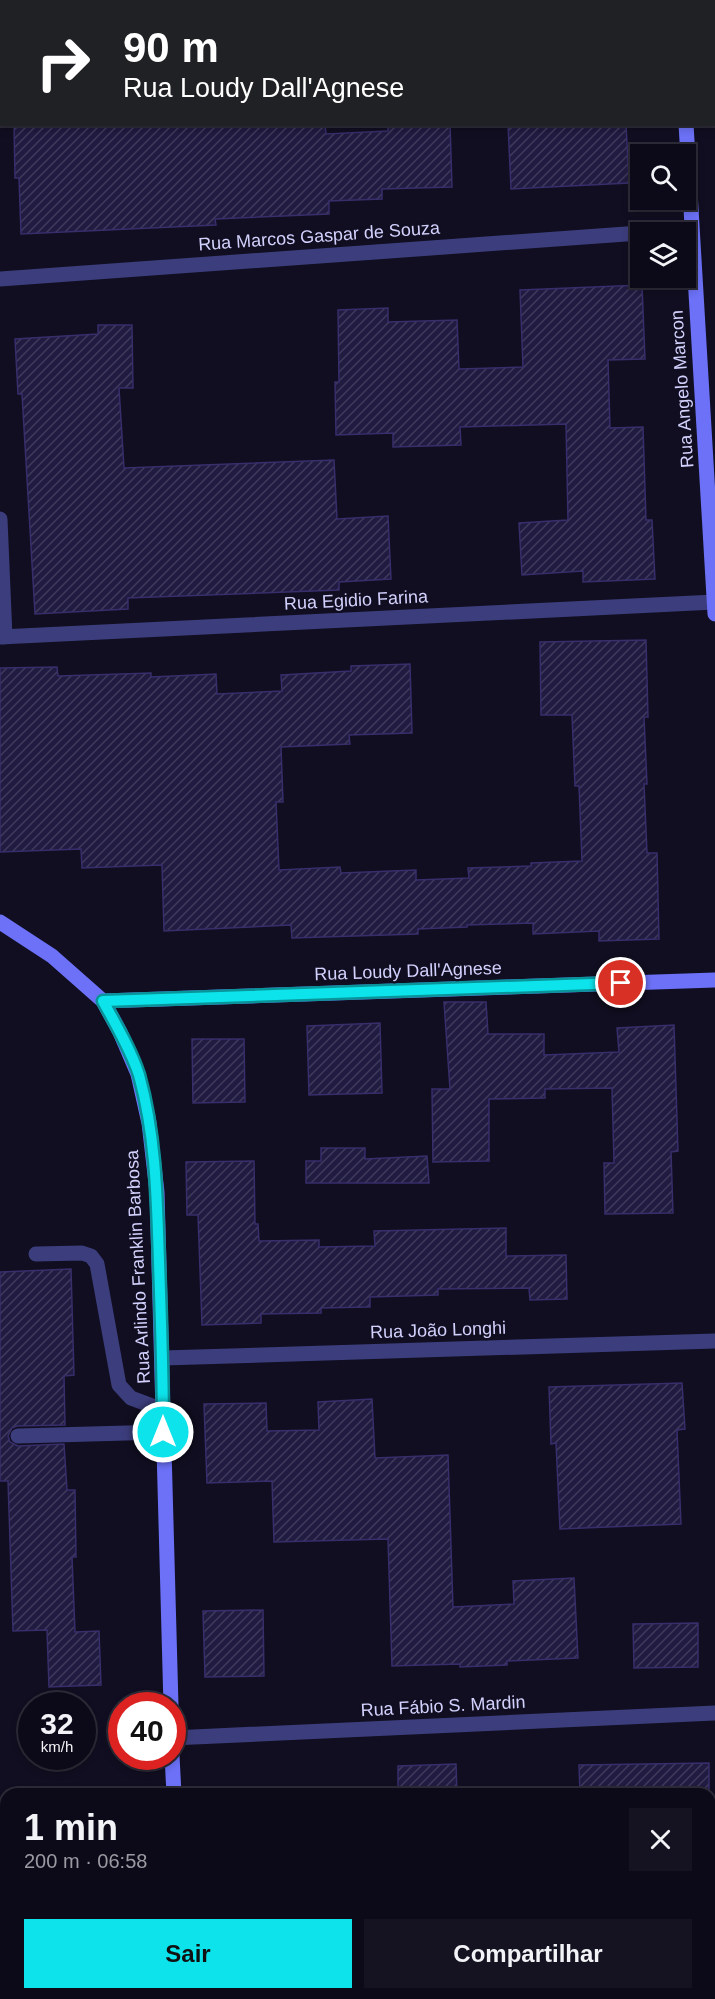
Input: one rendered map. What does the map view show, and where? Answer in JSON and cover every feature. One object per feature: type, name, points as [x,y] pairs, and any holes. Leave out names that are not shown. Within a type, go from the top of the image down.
[{"type":"street","name":"Rua Angelo Marcon","points":[[686,126],[691,222]]},
{"type":"street","name":"Rua Marcos Gaspar de Souza","points":[[0,279],[630,233]]},
{"type":"street","name":"Rua Angelo Marcon","points":[[695,288],[715,614]]},
{"type":"street","points":[[0,519],[3,637]]},
{"type":"street","name":"Rua Egidio Farina","points":[[3,637],[715,602]]},
{"type":"street","name":"Rua Arlindo Franklin Barbosa","points":[[0,922],[52,956],[103,1001],[120,1032],[138,1074],[149,1124],[157,1192],[171,1692]]},
{"type":"street","name":"Rua Loudy Dall'Agnese","points":[[103,1001],[715,980]]},
{"type":"street","points":[[36,1254],[82,1253],[91,1256],[97,1264],[119,1385],[131,1398],[163,1410]]},
{"type":"street","name":"Rua João Longhi","points":[[163,1358],[715,1341]]},
{"type":"street","points":[[18,1436],[163,1432]]},
{"type":"street","name":"Rua Fábio S. Mardin","points":[[186,1737],[715,1713]]},
{"type":"street","points":[[173,1770],[174,1788]]},
{"type":"building","points":[[14,126],[325,126],[326,134],[388,131],[388,126],[450,126],[452,187],[382,189],[382,199],[329,201],[329,214],[215,219],[216,225],[21,234],[19,178],[15,178]]},
{"type":"building","points":[[508,126],[626,126],[629,183],[511,189]]},
{"type":"building","points":[[630,285],[630,288],[642,288],[645,359],[608,360],[610,428],[643,427],[646,520],[652,520],[655,579],[583,582],[583,571],[522,575],[519,523],[568,520],[566,424],[460,427],[461,445],[393,447],[393,433],[336,435],[335,382],[339,382],[338,310],[388,308],[388,322],[457,320],[459,369],[523,367],[520,290]]},
{"type":"building","points":[[98,325],[132,325],[133,388],[119,388],[124,468],[334,460],[337,519],[388,516],[391,579],[339,582],[339,590],[128,598],[128,609],[35,614],[22,394],[18,394],[15,339],[98,334]]},
{"type":"building","points":[[646,640],[648,717],[644,717],[647,784],[644,784],[647,853],[657,853],[659,939],[599,941],[599,931],[533,934],[533,923],[418,929],[418,934],[292,938],[291,925],[164,931],[162,865],[82,868],[81,849],[0,852],[0,668],[57,667],[58,676],[151,673],[151,677],[216,674],[217,694],[282,691],[281,675],[351,671],[351,666],[410,664],[412,733],[349,735],[350,744],[281,747],[283,802],[276,802],[279,870],[340,867],[341,873],[416,870],[416,880],[469,878],[468,868],[531,866],[531,863],[582,861],[579,786],[575,786],[572,715],[541,715],[540,642]]},
{"type":"building","points":[[444,1002],[486,1002],[488,1034],[544,1034],[544,1055],[619,1052],[617,1028],[674,1025],[678,1151],[671,1152],[673,1213],[605,1214],[604,1163],[614,1163],[612,1088],[545,1089],[545,1098],[489,1099],[489,1161],[433,1162],[432,1089],[450,1089]]},
{"type":"building","points":[[380,1023],[382,1093],[309,1095],[307,1026]]},
{"type":"building","points":[[192,1039],[244,1039],[245,1102],[193,1103]]},
{"type":"building","points":[[321,1148],[365,1148],[365,1159],[427,1156],[429,1183],[306,1183],[306,1161],[321,1161]]},
{"type":"building","points":[[254,1161],[255,1224],[258,1224],[259,1241],[319,1240],[319,1247],[375,1246],[374,1231],[506,1228],[506,1256],[566,1255],[567,1299],[530,1300],[529,1288],[438,1289],[438,1295],[370,1297],[370,1307],[321,1308],[321,1313],[261,1314],[261,1323],[202,1325],[198,1215],[187,1215],[186,1162]]},
{"type":"building","points":[[71,1269],[74,1375],[64,1376],[65,1425],[17,1426],[12,1428],[8,1436],[10,1442],[18,1446],[64,1444],[67,1490],[75,1490],[76,1557],[72,1557],[75,1632],[99,1631],[101,1685],[49,1687],[47,1630],[13,1631],[8,1481],[0,1481],[0,1272]]},
{"type":"building","points":[[682,1383],[685,1429],[677,1430],[681,1524],[560,1529],[556,1443],[551,1444],[549,1387]]},
{"type":"building","points":[[372,1399],[375,1458],[448,1455],[453,1607],[514,1604],[513,1581],[574,1578],[578,1658],[507,1661],[507,1665],[392,1666],[388,1539],[274,1542],[272,1481],[207,1483],[204,1404],[266,1403],[267,1431],[319,1430],[318,1402]]},
{"type":"building","points":[[263,1610],[264,1676],[205,1677],[203,1611]]},
{"type":"building","points":[[698,1623],[698,1667],[634,1668],[633,1624]]},
{"type":"building","points":[[709,1763],[709,1788],[580,1788],[579,1765]]},
{"type":"building","points":[[456,1764],[457,1788],[398,1788],[398,1766]]},
{"type":"route","points":[[163,1432],[163,1358],[157,1192],[149,1124],[138,1074],[120,1032],[103,1001],[621,983]]}]
